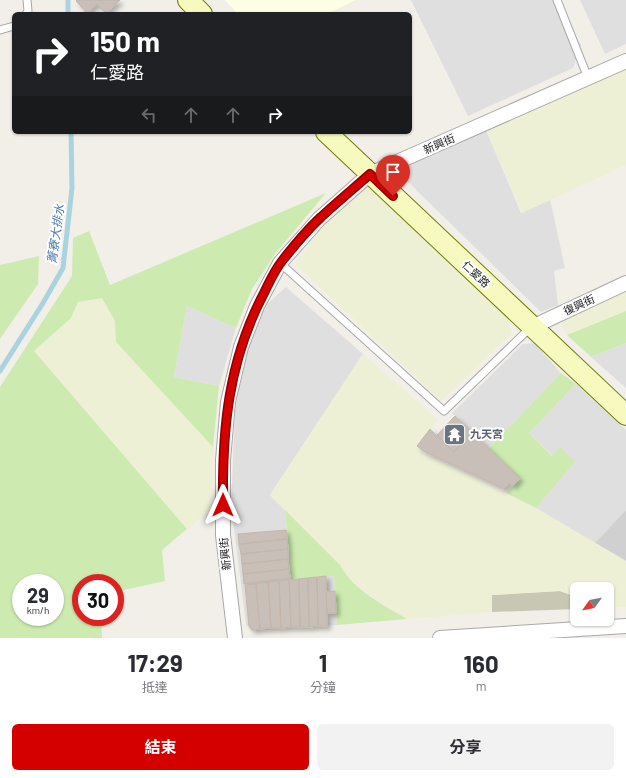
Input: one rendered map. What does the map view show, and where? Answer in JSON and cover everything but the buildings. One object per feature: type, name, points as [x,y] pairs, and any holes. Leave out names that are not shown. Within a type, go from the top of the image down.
[{"type":"street","points":[[188,0],[200,12]]},
{"type":"street","name":"新興街","points":[[235,638],[223,535],[223,460],[228,402],[241,347],[257,306],[280,263],[319,219],[370,174],[626,61]]},
{"type":"street","name":"仁愛路","points":[[328,134],[626,415]]},
{"type":"street","name":"復興街","points":[[532,327],[626,283]]},
{"type":"street","points":[[440,638],[626,626]]},
{"type":"lane","points":[[27,0],[27,12]]},
{"type":"lane","points":[[557,0],[588,78]]},
{"type":"lane","points":[[0,30],[12,27]]},
{"type":"lane","points":[[280,263],[444,411],[532,327]]},
{"type":"shaded area","points":[[225,0],[356,0],[330,12],[236,12]]},
{"type":"shaded area","points":[[411,0],[557,0],[581,45],[573,68],[468,116]]},
{"type":"shaded area","points":[[580,0],[626,0],[626,44],[605,54]]},
{"type":"shaded area","points":[[626,68],[626,165],[522,213],[486,130]]},
{"type":"shaded area","points":[[486,130],[521,213],[550,199],[565,268],[554,271],[558,305],[541,312],[402,176],[410,163]]},
{"type":"shaded area","points":[[365,183],[509,319],[511,334],[441,401],[295,264],[324,223]]},
{"type":"shaded area","points":[[286,287],[363,354],[270,495],[285,510],[291,578],[334,576],[337,625],[252,631],[246,625],[231,505],[236,389],[249,335],[268,303]]},
{"type":"shaded area","points":[[626,287],[626,311],[567,335],[559,319]]},
{"type":"shaded area","points":[[102,298],[115,321],[117,342],[213,447],[212,510],[187,529],[33,352],[71,318],[78,302]]},
{"type":"shaded area","points":[[187,306],[236,328],[219,386],[174,377]]},
{"type":"shaded area","points":[[534,343],[561,373],[489,448],[452,413],[523,344]]},
{"type":"shaded area","points":[[626,343],[626,388],[591,357]]},
{"type":"shaded area","points":[[363,354],[438,420],[417,446],[425,454],[536,508],[626,561],[626,607],[614,607],[614,582],[570,582],[570,595],[560,591],[492,595],[492,612],[407,619],[372,597],[344,574],[340,565],[270,495]]},
{"type":"shaded area","points":[[576,384],[626,430],[626,510],[595,543],[536,508],[575,462],[553,456],[529,433]]},
{"type":"shaded area","points":[[626,510],[626,561],[595,543]]},
{"type":"shaded area","points":[[560,591],[570,595],[570,609],[492,612],[492,595]]},
{"type":"green space","points":[[326,193],[275,254],[252,289],[236,328],[187,306],[174,377],[219,386],[213,447],[116,342],[115,321],[102,298],[78,302],[71,318],[34,351],[187,529],[162,550],[165,581],[124,590],[124,574],[72,574],[72,626],[101,626],[102,638],[0,638],[0,387],[72,276],[73,238],[89,231],[110,285]]},
{"type":"green space","points":[[39,256],[38,284],[0,339],[0,265]]},
{"type":"green space","points":[[626,311],[626,343],[591,357],[567,335]]},
{"type":"green space","points":[[561,373],[576,384],[529,433],[552,456],[560,447],[575,462],[536,508],[506,493],[520,479],[489,448]]},
{"type":"green space","points":[[285,510],[340,565],[353,582],[370,596],[407,619],[337,625],[334,576],[291,579]]},
{"type":"waterway","name":"菁寮大排水","points":[[68,0],[68,12]]},
{"type":"waterway","name":"菁寮大排水","points":[[0,371],[43,303],[63,268],[72,188],[71,134]]},
{"type":"place","name":"九天宮","points":[[455,434]]},
{"type":"route","points":[[223,505],[223,460],[228,402],[237,360],[257,306],[280,263],[319,219],[370,174],[393,196]]}]
